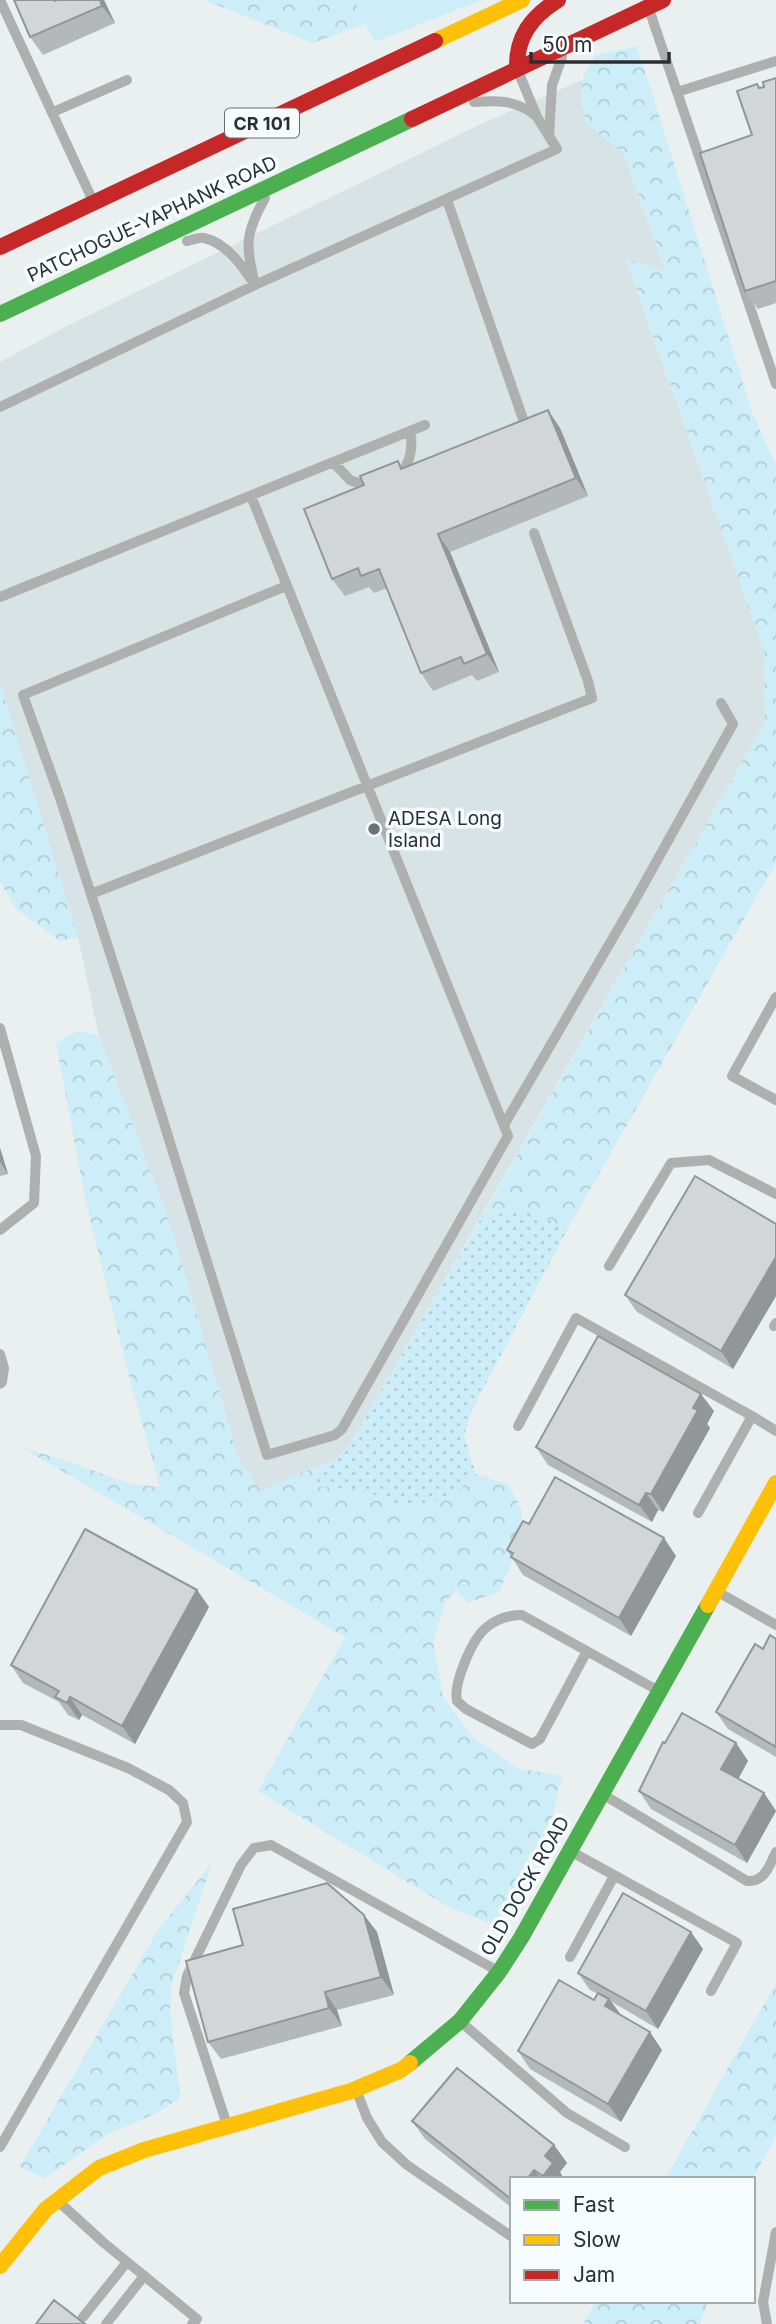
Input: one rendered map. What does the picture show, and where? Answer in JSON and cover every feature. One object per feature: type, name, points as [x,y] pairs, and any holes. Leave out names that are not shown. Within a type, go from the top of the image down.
[{"type":"main road","name":"PATCHOGUE-YAPHANK ROAD","points":[[1,246],[522,0]]},
{"type":"main road","points":[[517,69],[519,40],[529,22],[558,0]]},
{"type":"main road","name":"PATCHOGUE-YAPHANK ROAD","points":[[0,314],[656,3]]},
{"type":"main road","points":[[542,11],[540,19],[546,34],[564,46]]},
{"type":"main road","name":"OLD DOCK ROAD","points":[[0,2266],[12,2243],[46,2209],[99,2168],[144,2150],[356,2089],[401,2070],[460,2021],[499,1972],[522,1937],[776,1483]]},
{"type":"lane","points":[[0,0],[94,203]]},
{"type":"lane","points":[[656,3],[677,92],[776,384]]},
{"type":"lane","points":[[549,136],[553,82],[564,46]]},
{"type":"lane","points":[[677,92],[776,61]]},
{"type":"lane","points":[[0,407],[255,285],[557,149],[537,117],[517,69]]},
{"type":"lane","points":[[52,112],[127,80]]},
{"type":"lane","points":[[437,106],[500,100],[513,102],[537,117]]},
{"type":"lane","points":[[255,285],[247,244],[249,231],[272,186]]},
{"type":"lane","points":[[447,200],[524,422]]},
{"type":"lane","points":[[132,251],[203,238],[224,248],[242,266],[255,285]]},
{"type":"lane","points":[[0,597],[425,425]]},
{"type":"lane","points":[[400,474],[412,451],[411,431]]},
{"type":"lane","points":[[333,462],[350,480],[366,486]]},
{"type":"lane","points":[[251,496],[508,1136],[342,1429],[335,1435],[267,1455],[91,894],[23,695],[286,586]]},
{"type":"lane","points":[[91,894],[592,698],[589,681],[534,533]]},
{"type":"lane","points":[[504,1125],[635,900],[733,724],[721,703]]},
{"type":"lane","points":[[776,997],[732,1076],[776,1100]]},
{"type":"lane","points":[[0,1028],[36,1156],[34,1203],[0,1230]]},
{"type":"lane","points":[[609,1266],[671,1163],[709,1160],[776,1194]]},
{"type":"lane","points":[[517,1426],[576,1318],[776,1431]]},
{"type":"lane","points":[[0,1354],[4,1368],[0,1384]]},
{"type":"lane","points":[[698,1513],[751,1416]]},
{"type":"lane","points":[[715,1591],[776,1625]]},
{"type":"lane","points":[[587,1651],[536,1742],[528,1743],[466,1709],[457,1701],[457,1685],[484,1628],[511,1615],[522,1615],[587,1651],[659,1692]]},
{"type":"lane","points":[[0,1725],[21,1725],[128,1768],[169,1790],[183,1803],[187,1822],[0,2147]]},
{"type":"lane","points":[[602,1794],[747,1881],[760,1878],[776,1852]]},
{"type":"lane","points":[[227,2127],[184,1993],[187,1976],[242,1864],[254,1848],[271,1845],[499,1972]]},
{"type":"lane","points":[[570,1851],[737,1943],[711,1990]]},
{"type":"lane","points":[[570,1957],[614,1875]]},
{"type":"lane","points":[[460,2021],[567,2113],[625,2147]]},
{"type":"lane","points":[[356,2089],[367,2118],[382,2142],[407,2165],[510,2236]]},
{"type":"lane","points":[[57,2200],[197,2319],[192,2324]]},
{"type":"lane","points":[[767,2324],[763,2302],[776,2232]]},
{"type":"lane","points":[[83,2317],[127,2262]]},
{"type":"lane","points":[[106,2324],[144,2276]]},
{"type":"shaded area","name":"ADESA Long Island","points":[[582,80],[581,101],[586,123],[624,154],[665,271],[626,260],[764,651],[765,722],[349,1446],[335,1460],[278,1482],[261,1493],[238,1457],[169,1220],[99,1036],[78,937],[0,683],[0,362],[67,326],[483,123]]},
{"type":"green space","points":[[204,0],[429,0],[313,43]]},
{"type":"green space","points":[[354,0],[481,0],[375,42]]},
{"type":"green space","points":[[637,46],[753,415],[776,464],[776,863],[567,1230],[527,1208],[481,1218],[765,722],[764,651],[626,259],[665,270],[624,154],[586,123],[581,101],[582,80],[595,55]]},
{"type":"green space","points":[[0,683],[78,937],[60,941],[16,909],[0,881]]},
{"type":"green space","points":[[78,1031],[99,1036],[169,1220],[238,1457],[261,1492],[278,1482],[335,1460],[311,1486],[361,1490],[409,1508],[450,1498],[476,1474],[509,1485],[522,1511],[519,1546],[499,1592],[468,1603],[456,1590],[446,1601],[433,1642],[443,1697],[473,1737],[517,1768],[562,1776],[550,1827],[495,1926],[447,1906],[258,1791],[345,1637],[21,1447],[131,1484],[160,1487],[126,1366],[84,1193],[56,1043]]},
{"type":"green space","points":[[527,1208],[567,1230],[471,1412],[464,1436],[476,1474],[450,1498],[409,1508],[361,1490],[310,1486],[349,1446],[481,1218]]},
{"type":"green space","points":[[212,1863],[172,1983],[170,2009],[180,2098],[157,2113],[108,2134],[45,2178],[20,2167],[158,1930]]},
{"type":"green space","points":[[776,1983],[776,2135],[754,2177],[666,2177]]},
{"type":"green space","points":[[595,2303],[707,2303],[700,2324],[583,2324]]},
{"type":"building","points":[[14,0],[100,0],[102,6],[30,37]]},
{"type":"building","points":[[776,78],[776,281],[745,291],[700,153],[752,135],[737,91],[757,84],[759,88],[764,87],[763,82]]},
{"type":"building","points":[[548,410],[576,478],[438,534],[487,654],[464,664],[461,657],[421,673],[379,569],[361,576],[358,568],[332,579],[304,509],[364,485],[360,476],[398,461],[401,469]]},
{"type":"building","points":[[695,1176],[776,1224],[776,1257],[721,1351],[625,1295]]},
{"type":"building","points":[[598,1336],[701,1394],[693,1408],[698,1410],[651,1494],[646,1493],[639,1505],[536,1447]]},
{"type":"building","points":[[555,1477],[664,1538],[619,1618],[511,1557],[513,1553],[507,1550],[523,1521],[529,1524]]},
{"type":"building","points":[[85,1529],[197,1590],[122,1726],[70,1697],[67,1703],[55,1697],[59,1691],[11,1665]]},
{"type":"building","points":[[770,1635],[776,1639],[776,1747],[716,1712],[755,1644],[763,1649]]},
{"type":"building","points":[[682,1713],[736,1743],[721,1769],[764,1793],[735,1845],[639,1791],[663,1742],[665,1743]]},
{"type":"building","points":[[327,1883],[364,1915],[381,1977],[325,1992],[329,2008],[208,2042],[186,1961],[243,1945],[233,1909]]},
{"type":"building","points":[[623,1893],[691,1932],[646,2011],[578,1973]]},
{"type":"building","points":[[559,1980],[594,2000],[598,1993],[609,1999],[605,2006],[650,2032],[608,2104],[518,2051]]},
{"type":"building","points":[[457,2068],[554,2145],[545,2156],[553,2163],[543,2176],[534,2170],[529,2177],[510,2177],[510,2198],[412,2121]]},
{"type":"building","points":[[54,2300],[85,2324],[36,2324]]},
{"type":"traffic: fast","points":[[0,314],[412,119]]},
{"type":"traffic: fast","points":[[410,2063],[460,2021],[499,1972],[521,1938],[708,1605]]},
{"type":"traffic: slow","points":[[435,41],[522,0]]},
{"type":"traffic: slow","points":[[708,1605],[776,1483]]},
{"type":"traffic: slow","points":[[0,2266],[46,2209],[99,2168],[144,2150],[351,2091],[401,2070],[410,2063]]},
{"type":"traffic: jam","points":[[517,69],[519,47],[527,29],[540,13],[558,0]]},
{"type":"traffic: jam","points":[[412,119],[663,0]]},
{"type":"traffic: jam","points":[[0,247],[435,41]]},
{"type":"place","name":"ADESA Long Island","points":[[374,829]]}]
